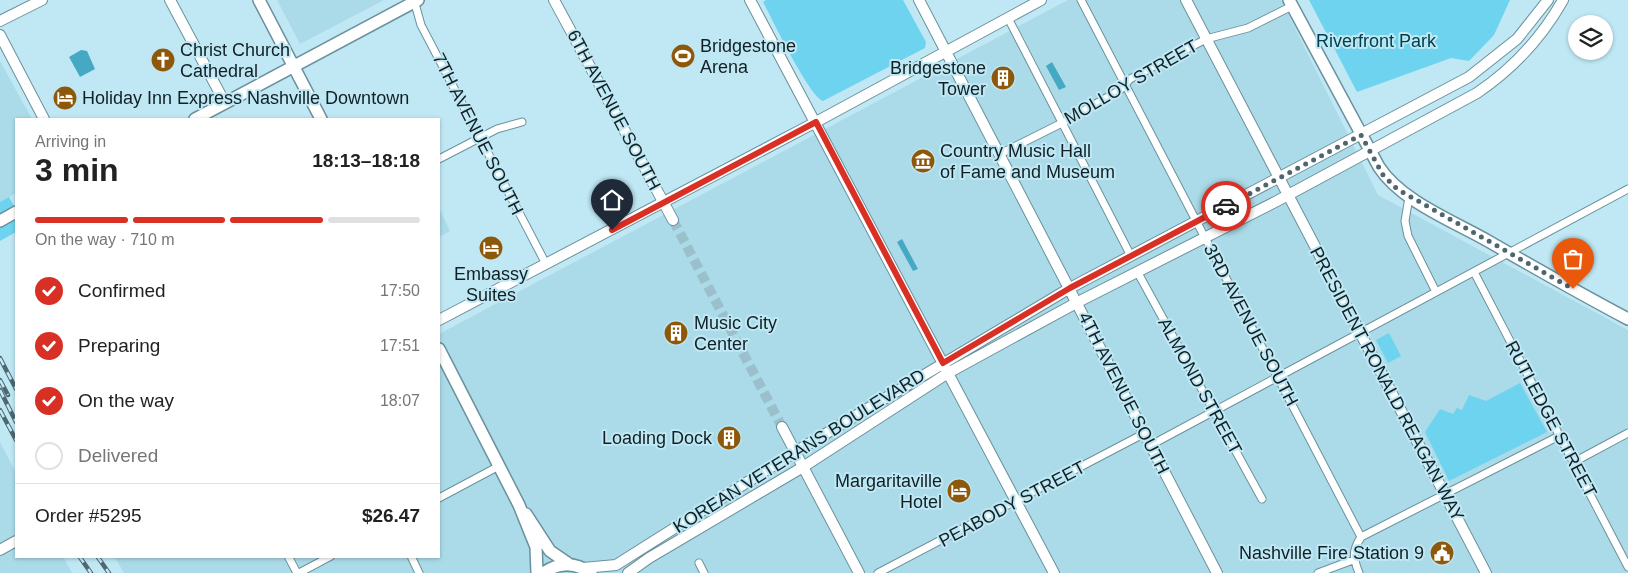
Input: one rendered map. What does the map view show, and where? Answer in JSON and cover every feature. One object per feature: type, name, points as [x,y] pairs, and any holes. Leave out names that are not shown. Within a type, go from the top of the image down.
[{"type":"main road","points":[[259,0],[320,118]]},
{"type":"main road","points":[[197,118],[416,1]]},
{"type":"main road","points":[[1290,3],[1383,175],[1409,196],[1507,253],[1628,319]]},
{"type":"main road","points":[[0,221],[15,213]]},
{"type":"main road","points":[[440,350],[519,505],[536,548],[537,573]]},
{"type":"main road","points":[[519,505],[537,529],[550,551],[569,564],[587,570]]},
{"type":"main road","points":[[543,573],[560,565],[569,564]]},
{"type":"street","points":[[0,22],[42,0]]},
{"type":"street","points":[[170,0],[225,103]]},
{"type":"street","name":"6TH AVENUE SOUTH","points":[[554,0],[673,220]]},
{"type":"street","points":[[750,0],[1054,573]]},
{"type":"street","name":"4TH AVENUE SOUTH","points":[[919,0],[1078,302],[1217,573]]},
{"type":"street","points":[[440,319],[816,122],[1041,0]]},
{"type":"street","name":"3RD AVENUE SOUTH","points":[[1081,0],[1360,537]]},
{"type":"street","name":"PRESIDENT RONALD REAGAN WAY","points":[[1186,0],[1486,573]]},
{"type":"street","name":"KOREAN VETERANS BOULEVARD","points":[[587,570],[616,565],[795,452],[1070,288],[1361,135],[1482,68],[1517,39],[1548,0]]},
{"type":"street","name":"KOREAN VETERANS BOULEVARD","points":[[628,573],[649,558],[803,467],[948,373],[1078,302],[1288,195],[1454,106],[1494,81],[1528,51],[1542,34],[1564,0]]},
{"type":"street","name":"7TH AVENUE SOUTH","points":[[416,1],[421,25],[546,264]]},
{"type":"street","name":"MOLLOY STREET","points":[[1000,154],[1120,90],[1130,79],[1206,39],[1248,28],[1290,3]]},
{"type":"street","points":[[1008,18],[1130,256]]},
{"type":"street","points":[[0,36],[43,118]]},
{"type":"street","points":[[440,158],[506,125],[522,122]]},
{"type":"street","points":[[1151,445],[1361,334],[1507,253],[1628,189]]},
{"type":"street","points":[[1409,196],[1406,221],[1408,236],[1436,292]]},
{"type":"street","name":"RUTLEDGE STREET","points":[[1474,272],[1628,567]]},
{"type":"street","name":"ALMOND STREET","points":[[1138,273],[1262,499]]},
{"type":"street","points":[[782,427],[859,573]]},
{"type":"street","name":"PEABODY STREET","points":[[878,573],[1144,433]]},
{"type":"street","points":[[1574,462],[1628,433]]},
{"type":"street","points":[[1358,573],[1353,560],[1354,548],[1360,537],[1559,436]]},
{"type":"street","points":[[440,497],[499,466]]},
{"type":"street","points":[[0,550],[15,542]]},
{"type":"street","points":[[289,558],[298,573],[327,558]]},
{"type":"street","points":[[412,558],[419,573]]},
{"type":"street","points":[[1318,573],[1353,560]]},
{"type":"street","points":[[699,563],[704,573]]},
{"type":"shaded area","points":[[277,0],[384,0],[300,44]]},
{"type":"shaded area","points":[[1068,0],[1281,0],[1378,195],[1628,330],[1628,573],[124,573],[115,558],[440,558],[440,333]]},
{"type":"shaded area","points":[[81,50],[87,51],[95,69],[80,77],[69,57]]},
{"type":"shaded area","points":[[0,61],[31,118],[15,118],[15,194],[0,202]]},
{"type":"shaded area","points":[[1052,62],[1066,87],[1059,90],[1046,66]]},
{"type":"shaded area","points":[[440,210],[450,231],[440,236]]},
{"type":"shaded area","points":[[902,239],[918,269],[913,271],[897,242]]},
{"type":"shaded area","points":[[0,442],[15,471],[15,558],[64,558],[72,573],[0,573]]},
{"type":"green space","points":[[766,0],[903,0],[926,42],[925,48],[823,101],[809,86],[800,72],[763,2]]},
{"type":"green space","name":"Riverfront Park","points":[[1309,0],[1510,0],[1494,35],[1469,61],[1451,58],[1357,92]]},
{"type":"green space","points":[[9,197],[15,208],[15,233],[0,241],[0,202]]},
{"type":"green space","points":[[1389,333],[1401,356],[1388,363],[1376,340]]},
{"type":"green space","points":[[1520,383],[1547,432],[1449,481],[1425,432],[1440,409],[1453,414],[1457,408],[1462,410],[1469,395],[1486,401]]},
{"type":"tunnel","points":[[673,220],[782,427]]},
{"type":"railway","points":[[0,358],[15,387]]},
{"type":"railway","points":[[0,380],[8,395]]},
{"type":"railway","points":[[0,390],[15,420]]},
{"type":"railway","points":[[0,410],[15,438]]},
{"type":"railway","points":[[80,558],[91,573]]},
{"type":"railway","points":[[98,558],[109,573]]},
{"type":"way so far","points":[[1226,206],[1361,135],[1378,168],[1397,189],[1573,289]]},
{"type":"place","name":"Bridgestone Arena","points":[[683,56]]},
{"type":"place","name":"Christ Church Cathedral","points":[[163,60]]},
{"type":"place","name":"Bridgestone Tower","points":[[1003,78]]},
{"type":"place","name":"Holiday Inn Express Nashville Downtown","points":[[65,98]]},
{"type":"place","name":"Country Music Hall of Fame and Museum","points":[[923,161]]},
{"type":"place","name":"Embassy Suites","points":[[491,248]]},
{"type":"place","name":"Music City Center","points":[[676,333]]},
{"type":"place","name":"Loading Dock","points":[[729,438]]},
{"type":"place","name":"Margaritaville Hotel","points":[[959,491]]},
{"type":"place","name":"Nashville Fire Station 9","points":[[1442,553]]},
{"type":"route","points":[[612,230],[816,122],[943,363],[1070,288],[1226,206]]}]
